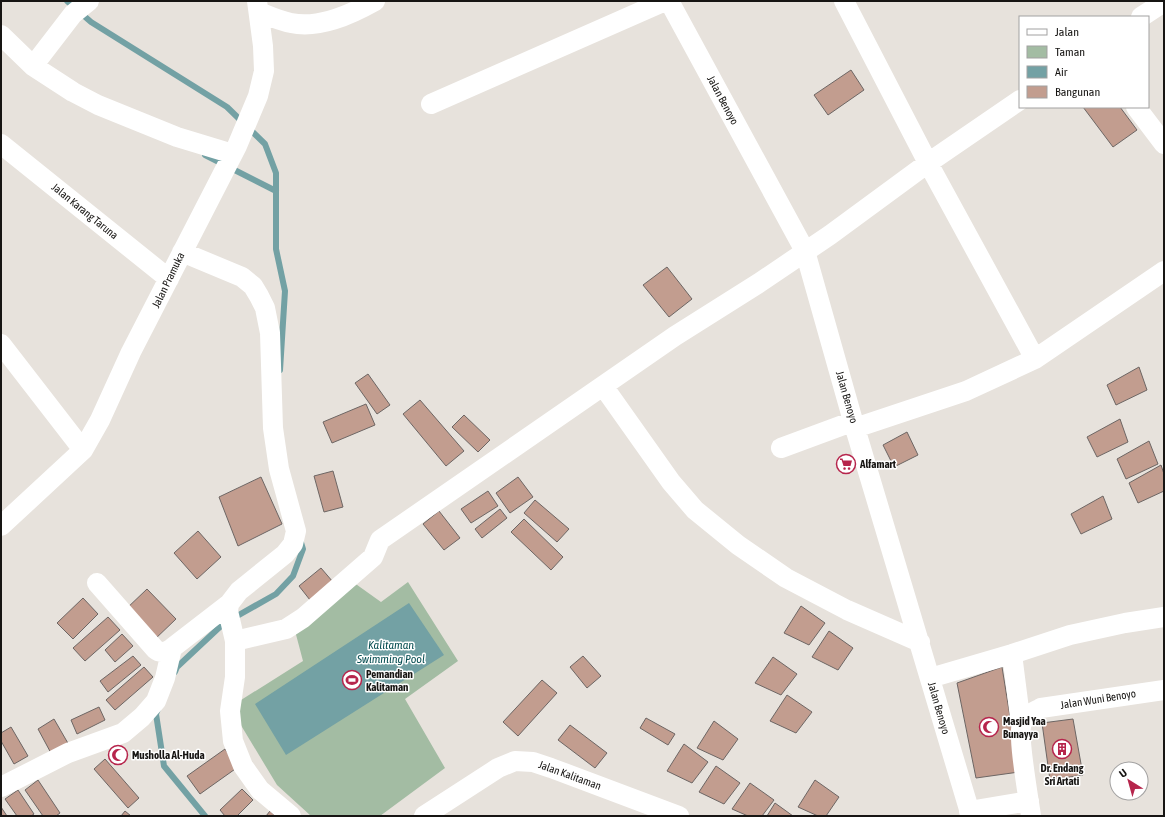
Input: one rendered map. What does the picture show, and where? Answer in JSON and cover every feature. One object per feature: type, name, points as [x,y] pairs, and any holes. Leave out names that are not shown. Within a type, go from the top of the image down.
[{"type":"street","points":[[33,66],[73,14],[89,1]]},
{"type":"street","points":[[258,6],[290,23],[310,26],[331,20],[375,1]]},
{"type":"street","points":[[431,104],[665,1]]},
{"type":"street","name":"Jalan Benoyo","points":[[669,1],[805,251],[970,814]]},
{"type":"street","points":[[844,1],[928,163],[1035,359]]},
{"type":"street","points":[[1143,16],[1164,2]]},
{"type":"street","name":"Jalan Pramuka","points":[[1,526],[82,450],[100,420],[131,352],[233,153],[258,96],[264,72],[263,46],[258,6]]},
{"type":"street","points":[[1,35],[33,66],[98,106],[177,137],[233,153]]},
{"type":"street","points":[[97,583],[156,650],[164,652],[231,621],[286,629],[303,618],[376,549],[603,386],[675,336],[759,283],[830,235],[928,163],[1019,101]]},
{"type":"street","points":[[1137,108],[1164,144]]},
{"type":"street","name":"Jalan Karang Taruna","points":[[1,144],[169,279]]},
{"type":"street","points":[[182,252],[242,277],[253,286],[265,308],[270,332],[274,443],[279,469],[296,531],[293,544],[285,554],[239,591],[231,621],[235,677],[230,711],[233,741],[243,766],[260,790],[291,816]]},
{"type":"street","points":[[781,448],[966,391],[1035,359],[1164,271]]},
{"type":"street","points":[[1,344],[82,450]]},
{"type":"street","points":[[603,386],[671,482],[695,510],[738,545],[793,582],[847,610],[920,642]]},
{"type":"street","points":[[930,678],[1012,654],[1070,634],[1164,617]]},
{"type":"street","points":[[1,788],[68,753],[128,729],[142,717],[156,701],[165,678],[172,648]]},
{"type":"street","points":[[970,814],[1030,809],[1012,654]]},
{"type":"street","name":"Jalan Wuni Benoyo","points":[[1021,725],[1028,714],[1041,708],[1164,690]]},
{"type":"street","name":"Jalan Kalitaman","points":[[424,816],[498,768],[515,761],[533,762],[551,768],[678,816]]},
{"type":"green space","name":"Pemandian Kalitaman","points":[[353,582],[381,602],[408,582],[458,661],[405,699],[445,768],[380,816],[311,816],[277,785],[230,707],[303,661],[294,627]]},
{"type":"water","name":"Kalitaman Swimming Pool","points":[[409,603],[444,655],[286,755],[255,704]]},
{"type":"building","points":[[851,70],[864,90],[828,115],[814,95]]},
{"type":"building","points":[[1084,108],[1121,108],[1137,130],[1113,147]]},
{"type":"building","points":[[667,267],[692,299],[669,317],[643,285]]},
{"type":"building","points":[[1139,367],[1147,390],[1116,405],[1107,385]]},
{"type":"building","points":[[368,374],[390,405],[377,414],[355,383]]},
{"type":"building","points":[[420,400],[464,451],[446,466],[403,414]]},
{"type":"building","points":[[366,404],[375,425],[332,443],[323,422]]},
{"type":"building","points":[[464,415],[490,440],[478,452],[452,427]]},
{"type":"building","points":[[1120,419],[1128,442],[1097,457],[1087,437]]},
{"type":"building","points":[[907,432],[918,455],[894,467],[883,445]]},
{"type":"building","points":[[1149,441],[1158,464],[1126,479],[1117,459]]},
{"type":"building","points":[[1161,465],[1164,474],[1164,491],[1138,503],[1129,483]]},
{"type":"building","points":[[333,471],[343,507],[324,512],[314,476]]},
{"type":"building","points":[[261,477],[282,524],[238,546],[219,497]]},
{"type":"building","points":[[518,477],[533,497],[510,513],[496,493]]},
{"type":"building","points":[[488,491],[498,506],[471,523],[461,509]]},
{"type":"building","points":[[1103,496],[1112,519],[1081,534],[1071,514]]},
{"type":"building","points":[[535,500],[569,529],[557,542],[524,513]]},
{"type":"building","points":[[500,509],[507,518],[482,538],[475,529]]},
{"type":"building","points":[[439,511],[460,538],[444,550],[423,524]]},
{"type":"building","points":[[524,519],[563,557],[551,570],[511,532]]},
{"type":"building","points":[[198,531],[221,557],[197,579],[174,553]]},
{"type":"building","points":[[321,568],[333,582],[310,600],[299,586]]},
{"type":"building","points":[[147,589],[176,619],[153,641],[125,610]]},
{"type":"building","points":[[83,598],[98,614],[73,639],[57,623]]},
{"type":"building","points":[[801,606],[825,623],[809,645],[784,633]]},
{"type":"building","points":[[108,617],[120,630],[85,661],[73,648]]},
{"type":"building","points":[[829,631],[853,648],[838,670],[812,657]]},
{"type":"building","points":[[122,634],[133,646],[115,662],[105,650]]},
{"type":"building","points":[[133,656],[141,665],[108,692],[100,681]]},
{"type":"building","points":[[583,656],[601,676],[587,688],[570,667]]},
{"type":"building","points":[[773,657],[797,674],[781,695],[755,683]]},
{"type":"building","points":[[144,667],[153,677],[115,710],[106,700]]},
{"type":"building","name":"Masjid Yaa Bunayya","points":[[1002,667],[1019,772],[976,778],[957,683]]},
{"type":"building","points":[[542,680],[557,693],[518,736],[503,722]]},
{"type":"building","points":[[787,695],[812,712],[796,733],[770,721]]},
{"type":"building","points":[[99,707],[105,720],[77,734],[71,720]]},
{"type":"building","points":[[646,718],[675,734],[668,745],[640,728]]},
{"type":"building","points":[[54,719],[69,745],[52,755],[38,729]]},
{"type":"building","name":"Dr. Endang Sri Artati","points":[[1073,719],[1083,775],[1050,780],[1042,723]]},
{"type":"building","points":[[714,721],[738,739],[723,760],[697,748]]},
{"type":"building","points":[[570,725],[607,753],[595,768],[558,740]]},
{"type":"building","points":[[11,727],[28,756],[14,764],[1,741],[1,733]]},
{"type":"building","points":[[684,744],[708,762],[692,783],[667,771]]},
{"type":"building","points":[[225,749],[238,767],[200,794],[187,776]]},
{"type":"building","points":[[105,759],[139,798],[128,808],[94,769]]},
{"type":"building","points":[[716,766],[740,783],[724,804],[699,792]]},
{"type":"building","points":[[38,780],[60,813],[56,816],[43,816],[25,790]]},
{"type":"building","points":[[815,780],[839,797],[826,816],[818,816],[798,807]]},
{"type":"building","points":[[750,783],[774,800],[762,816],[748,816],[732,809]]},
{"type":"building","points":[[242,789],[253,800],[237,816],[225,816],[220,810]]},
{"type":"building","points":[[18,790],[34,814],[31,816],[17,816],[5,799]]},
{"type":"building","points":[[775,803],[793,816],[767,816]]},
{"type":"building","points":[[1,807],[7,816],[1,816]]},
{"type":"building","points":[[125,811],[131,816],[121,816]]},
{"type":"building","points":[[270,811],[276,816],[266,816]]},
{"type":"waterway","points":[[67,1],[91,22],[227,107],[265,144],[276,173],[276,249],[285,291],[280,370]]},
{"type":"waterway","points":[[205,155],[276,191]]},
{"type":"waterway","points":[[175,672],[177,667],[223,624],[276,594],[293,576],[303,549],[300,539]]},
{"type":"waterway","points":[[158,709],[156,714],[164,766],[205,816]]},
{"type":"place","name":"Alfamart","points":[[846,464]]},
{"type":"place","name":"Pemandian Kalitaman","points":[[352,680]]},
{"type":"place","name":"Masjid Yaa Bunayya","points":[[989,727]]},
{"type":"place","name":"Dr. Endang Sri Artati","points":[[1062,749]]},
{"type":"place","name":"Musholla Al-Huda","points":[[118,755]]}]
